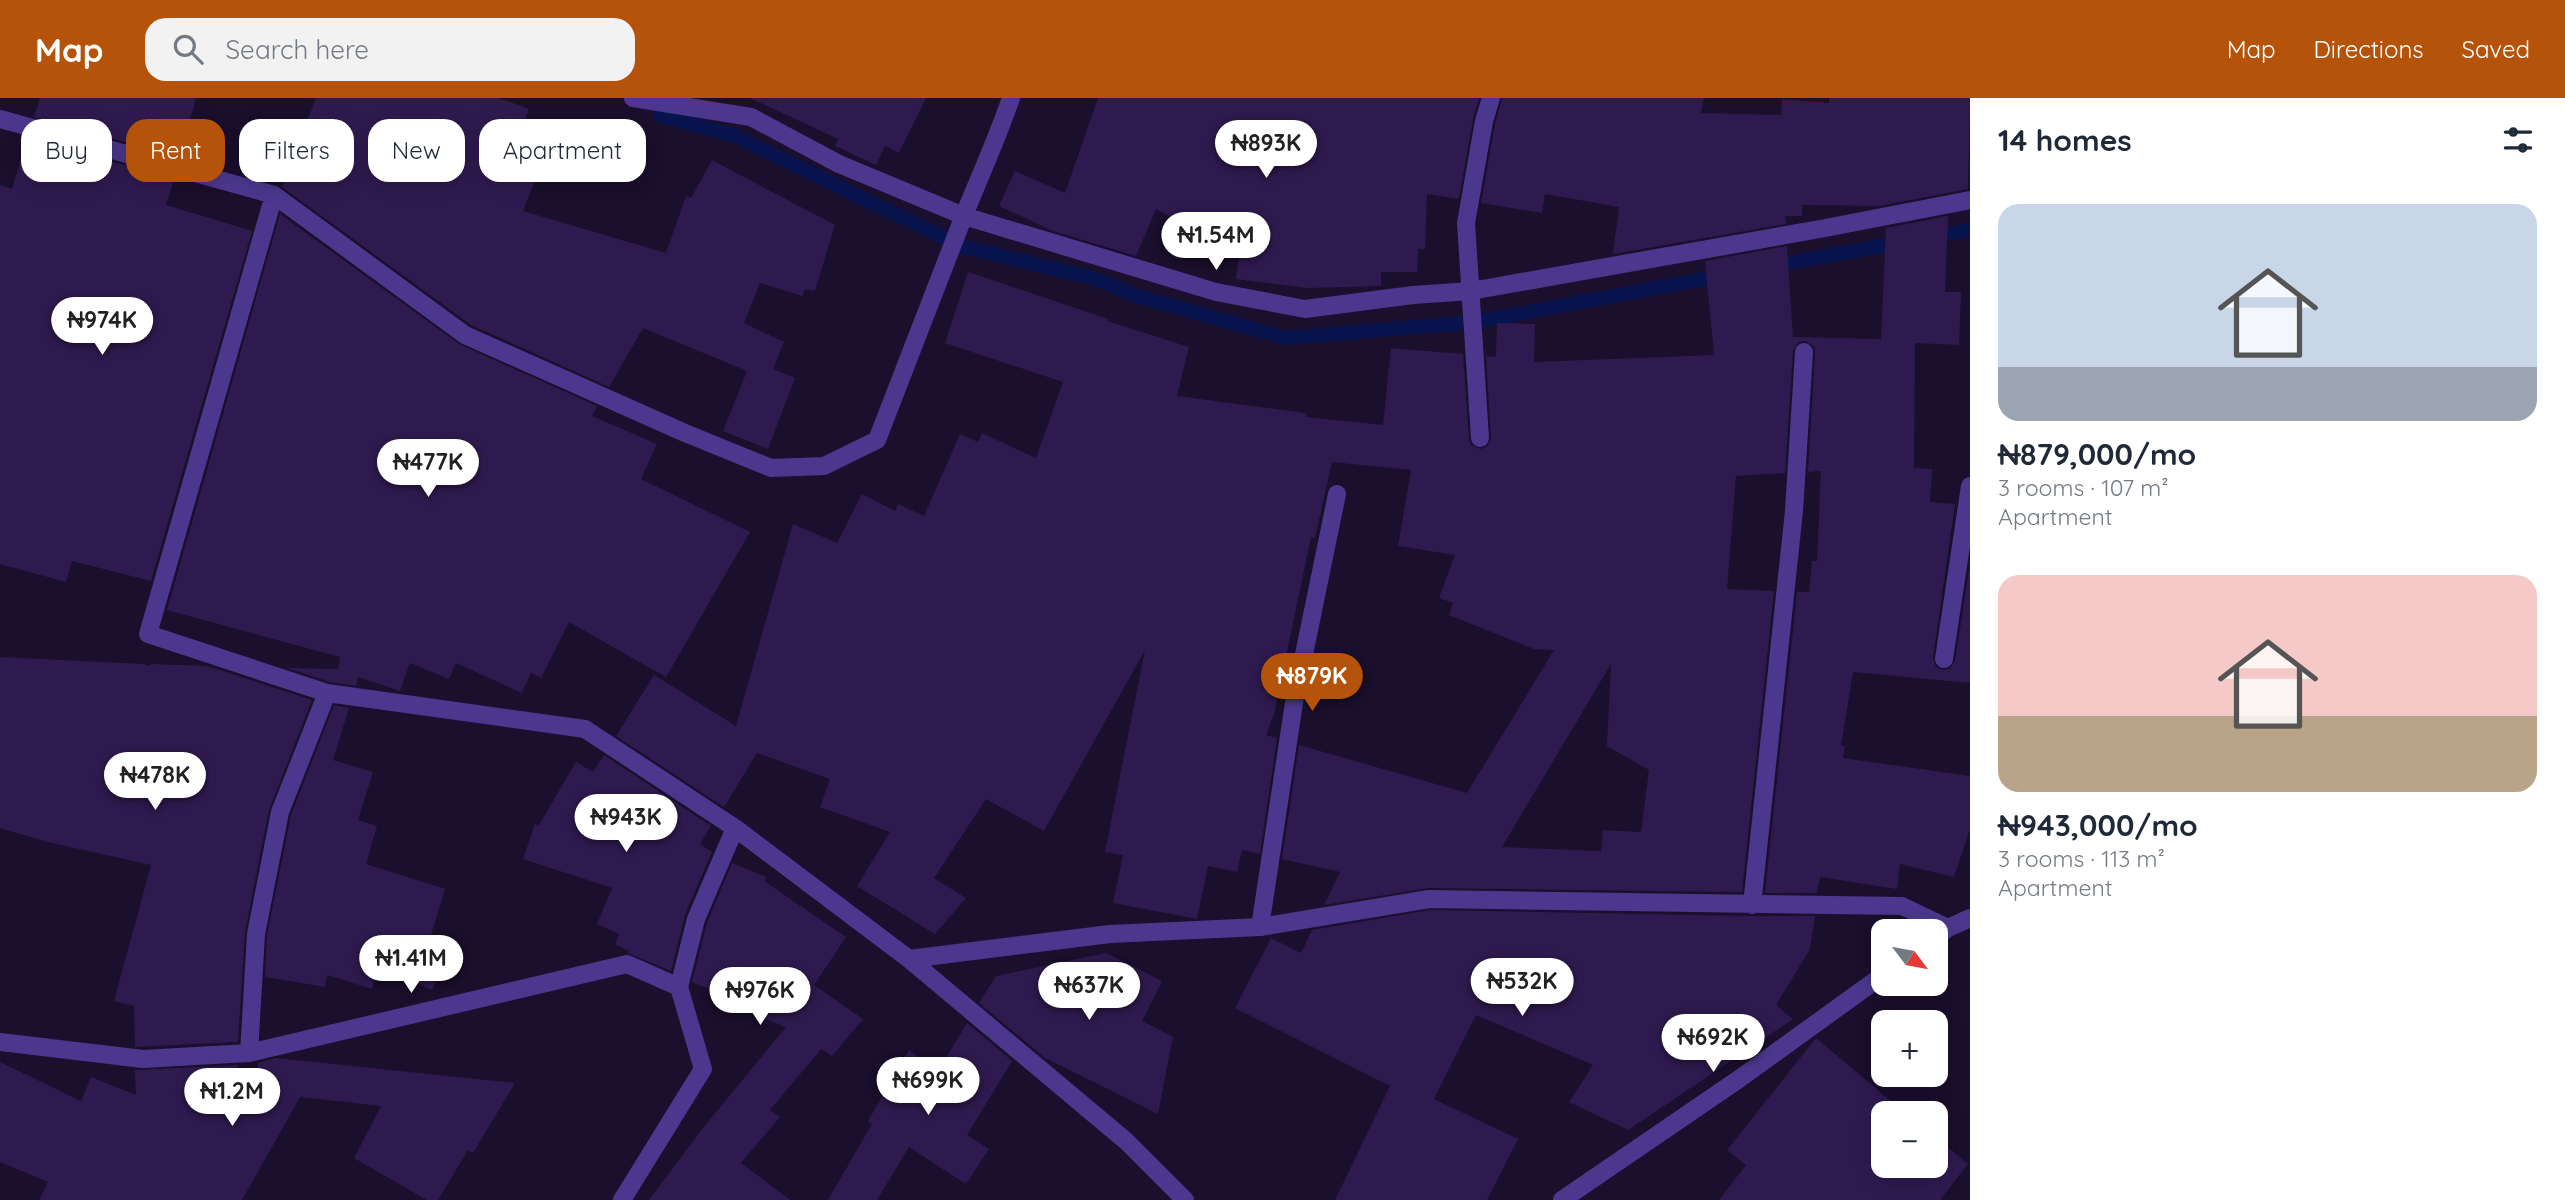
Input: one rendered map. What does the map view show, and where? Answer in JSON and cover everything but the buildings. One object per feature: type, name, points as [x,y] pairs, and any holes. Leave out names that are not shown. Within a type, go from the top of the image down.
[{"type":"street","points":[[633,98],[751,117],[839,164],[964,216],[1216,292],[1305,309],[1413,295],[1471,291],[1807,232],[1970,200]]},
{"type":"street","points":[[0,119],[274,195],[465,335],[685,433],[771,468],[824,467],[877,440],[1011,98]]},
{"type":"street","points":[[1480,439],[1466,223],[1491,98]]},
{"type":"street","points":[[274,195],[148,634],[327,692],[585,729],[735,828],[909,960],[1126,1141],[1185,1200]]},
{"type":"street","points":[[1752,905],[1794,511],[1804,352]]},
{"type":"street","points":[[1944,659],[1970,486]]},
{"type":"street","points":[[1260,927],[1294,703],[1337,494]]},
{"type":"street","points":[[249,1053],[256,934],[280,812],[327,692]]},
{"type":"street","points":[[622,1200],[703,1069],[679,987],[696,919],[735,828]]},
{"type":"street","points":[[909,960],[1110,934],[1260,927],[1429,899],[1902,906],[1921,919]]},
{"type":"street","points":[[1948,930],[1970,918]]},
{"type":"street","points":[[0,1042],[143,1059],[249,1053],[627,964],[679,987]]},
{"type":"street","points":[[1562,1200],[1739,1079],[1871,984]]},
{"type":"waterway","points":[[663,98],[660,115],[735,136],[961,246],[1096,279],[1137,296],[1286,338],[1475,322],[1724,275]]},
{"type":"waterway","points":[[1930,237],[1970,230]]},
{"type":"waterway","points":[[1772,266],[1903,242]]}]
